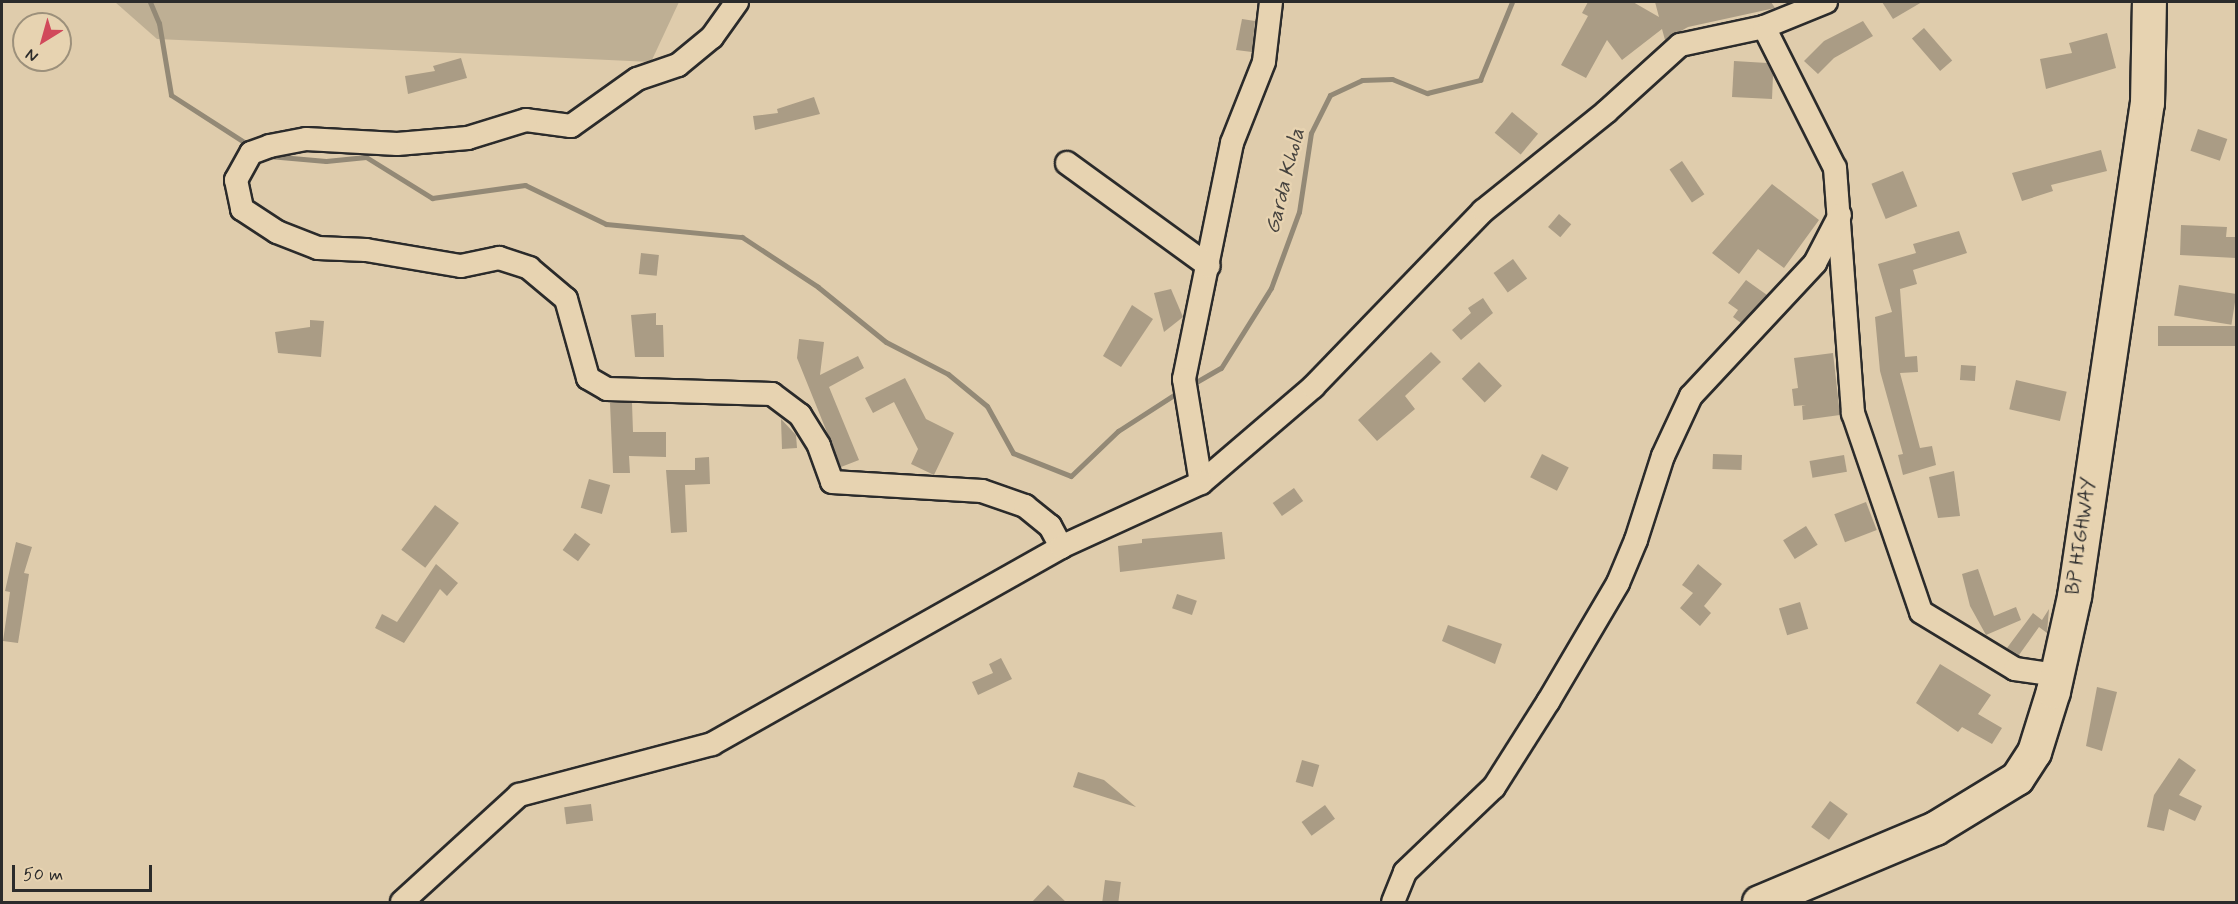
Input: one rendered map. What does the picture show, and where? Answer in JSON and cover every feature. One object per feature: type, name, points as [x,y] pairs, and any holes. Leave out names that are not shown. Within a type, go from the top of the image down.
[{"type":"highway","name":"BP HIGHWAY","points":[[1759,903],[1935,828],[2017,778],[2034,752],[2056,675],[2074,596],[2146,103],[2149,2]]},
{"type":"street","points":[[737,2],[712,37],[678,65],[637,78],[571,126],[526,120],[468,138],[397,144],[306,139],[270,146],[251,153],[236,180],[242,209],[277,231],[318,248],[366,250],[461,266],[499,258],[529,268],[566,299],[585,355],[588,378],[608,389],[772,394],[800,415],[819,446],[831,482],[982,491],[1025,506],[1050,526],[1062,547]]},
{"type":"street","points":[[1201,483],[1184,379],[1209,266],[1232,143],[1264,62],[1271,2]]},
{"type":"street","points":[[402,903],[519,795],[712,744],[1062,547],[1201,483],[1313,387],[1483,211],[1606,112],[1680,45],[1764,27],[1826,2]]},
{"type":"street","points":[[1764,27],[1835,168],[1853,413],[1922,612],[2015,669],[2056,675]]},
{"type":"street","points":[[1066,163],[1209,266]]},
{"type":"street","points":[[1393,903],[1405,872],[1494,787],[1548,702],[1618,583],[1663,456],[1691,396],[1815,262],[1840,215]]},
{"type":"shaded area","points":[[115,2],[679,2],[651,62],[157,39]]},
{"type":"building","points":[[1588,2],[1633,2],[1659,17],[1655,2],[1771,2],[1775,8],[1688,27],[1665,40],[1662,29],[1622,60],[1607,40],[1586,78],[1561,65],[1588,16],[1582,13]]},
{"type":"building","points":[[1882,2],[1922,2],[1893,19]]},
{"type":"building","points":[[1242,19],[1255,21],[1252,52],[1236,50]]},
{"type":"building","points":[[1863,21],[1873,36],[1834,58],[1818,74],[1804,61],[1824,41]]},
{"type":"building","points":[[1924,28],[1952,60],[1940,71],[1912,38]]},
{"type":"building","points":[[2107,33],[2116,68],[2046,89],[2040,59],[2072,53],[2069,43]]},
{"type":"building","points":[[461,58],[467,78],[408,94],[405,76],[435,71],[433,66]]},
{"type":"building","points":[[1734,61],[1767,63],[1773,75],[1772,99],[1732,97]]},
{"type":"building","points":[[814,97],[820,114],[755,130],[753,116],[778,113],[777,109]]},
{"type":"building","points":[[1512,112],[1538,134],[1521,155],[1495,133]]},
{"type":"building","points":[[2198,129],[2227,139],[2220,161],[2191,151]]},
{"type":"building","points":[[2101,150],[2107,171],[2051,185],[2053,191],[2022,201],[2012,173]]},
{"type":"building","points":[[1682,161],[1704,194],[1692,203],[1670,169]]},
{"type":"building","points":[[1903,171],[1917,206],[1886,219],[1871,184]]},
{"type":"building","points":[[1772,184],[1819,220],[1784,268],[1758,249],[1739,274],[1712,253]]},
{"type":"building","points":[[1559,214],[1571,224],[1560,237],[1548,227]]},
{"type":"building","points":[[2181,225],[2227,227],[2226,237],[2236,237],[2236,258],[2180,255]]},
{"type":"building","points":[[1959,231],[1967,253],[1913,270],[1917,284],[1900,289],[1905,357],[1917,356],[1918,372],[1900,373],[1920,448],[1932,446],[1936,465],[1903,475],[1898,455],[1903,454],[1880,371],[1875,317],[1892,312],[1878,264],[1916,253],[1913,244]]},
{"type":"building","points":[[641,253],[659,255],[657,276],[639,274]]},
{"type":"building","points":[[1513,259],[1527,278],[1508,293],[1494,273]]},
{"type":"building","points":[[1746,280],[1767,295],[1741,323],[1733,317],[1738,310],[1728,303]]},
{"type":"building","points":[[2179,285],[2236,294],[2231,325],[2174,316]]},
{"type":"building","points":[[1171,289],[1183,317],[1164,332],[1154,293]]},
{"type":"building","points":[[1483,298],[1493,313],[1461,340],[1452,330],[1471,313],[1468,308]]},
{"type":"building","points":[[1132,305],[1153,319],[1121,367],[1103,356]]},
{"type":"building","points":[[656,313],[656,325],[663,325],[664,357],[635,357],[631,315]]},
{"type":"building","points":[[310,320],[324,321],[321,357],[278,353],[275,332],[310,327]]},
{"type":"building","points":[[2158,326],[2236,326],[2236,346],[2158,346]]},
{"type":"building","points":[[799,339],[824,342],[820,375],[858,356],[864,368],[829,387],[859,460],[841,467],[797,358]]},
{"type":"building","points":[[1431,352],[1441,362],[1405,396],[1415,409],[1377,441],[1358,420]]},
{"type":"building","points":[[1833,353],[1840,415],[1803,420],[1802,406],[1806,405],[1794,406],[1792,389],[1798,388],[1794,358]]},
{"type":"building","points":[[1479,362],[1502,386],[1485,402],[1462,379]]},
{"type":"building","points":[[1961,365],[1976,366],[1975,381],[1960,380]]},
{"type":"building","points":[[905,378],[926,419],[954,433],[934,475],[911,464],[918,449],[894,402],[873,413],[865,398]]},
{"type":"building","points":[[2016,380],[2067,392],[2060,421],[2009,409]]},
{"type":"building","points":[[610,403],[632,403],[633,432],[666,432],[666,457],[629,456],[630,473],[613,473]]},
{"type":"building","points":[[781,419],[796,435],[797,448],[782,449]]},
{"type":"building","points":[[1542,454],[1569,468],[1557,491],[1530,477]]},
{"type":"building","points":[[1713,454],[1742,455],[1741,470],[1712,469]]},
{"type":"building","points":[[1844,455],[1847,472],[1812,478],[1810,461]]},
{"type":"building","points":[[709,457],[710,484],[685,485],[687,532],[671,533],[666,470],[695,470],[695,458]]},
{"type":"building","points":[[1954,471],[1960,516],[1938,518],[1929,477]]},
{"type":"building","points":[[589,479],[610,485],[602,514],[581,508]]},
{"type":"building","points":[[1294,488],[1303,501],[1282,516],[1273,503]]},
{"type":"building","points":[[1866,502],[1877,530],[1845,542],[1834,514]]},
{"type":"building","points":[[435,505],[459,523],[425,568],[401,550]]},
{"type":"building","points":[[1806,526],[1818,545],[1795,559],[1783,540]]},
{"type":"building","points":[[1222,532],[1225,559],[1120,572],[1118,546],[1142,543],[1142,539]]},
{"type":"building","points":[[575,533],[590,544],[578,561],[563,550]]},
{"type":"building","points":[[16,542],[32,547],[24,573],[29,574],[18,643],[3,641],[10,592],[5,591]]},
{"type":"building","points":[[436,564],[458,583],[447,596],[440,589],[404,643],[375,628],[382,614],[397,622]]},
{"type":"building","points":[[1698,564],[1722,584],[1704,606],[1711,613],[1700,626],[1680,608],[1693,593],[1682,585]]},
{"type":"building","points":[[1978,569],[1994,616],[2016,607],[2021,620],[1986,635],[1970,606],[1962,574]]},
{"type":"building","points":[[1177,594],[1197,601],[1192,615],[1172,608]]},
{"type":"building","points":[[1800,602],[1808,629],[1787,635],[1779,608]]},
{"type":"building","points":[[2049,609],[2047,633],[2039,627],[2019,655],[2007,648],[2033,613],[2042,620]]},
{"type":"building","points":[[1448,625],[1502,644],[1495,664],[1442,641]]},
{"type":"building","points":[[1001,658],[1012,679],[978,695],[972,682],[993,673],[989,664]]},
{"type":"building","points":[[1940,664],[1991,695],[1978,714],[2002,728],[1992,744],[1962,727],[1958,732],[1916,703]]},
{"type":"building","points":[[2097,687],[2117,692],[2102,751],[2086,746]]},
{"type":"building","points":[[2179,758],[2196,770],[2179,795],[2202,806],[2195,821],[2169,809],[2164,831],[2147,827],[2154,795]]},
{"type":"building","points":[[1302,760],[1319,765],[1313,787],[1296,782]]},
{"type":"building","points":[[1078,772],[1104,780],[1136,807],[1073,787]]},
{"type":"building","points":[[1830,801],[1848,814],[1829,840],[1811,827]]},
{"type":"building","points":[[591,804],[593,821],[566,824],[564,807]]},
{"type":"building","points":[[1325,805],[1335,819],[1312,836],[1302,822]]},
{"type":"building","points":[[1105,880],[1121,882],[1118,902],[1102,902]]},
{"type":"building","points":[[1048,885],[1067,903],[1031,903]]},
{"type":"waterway","points":[[150,2],[159,23],[171,95],[250,146]]},
{"type":"waterway","name":"Garda Khola","points":[[1191,385],[1221,368],[1271,288],[1299,212],[1311,133],[1330,95],[1362,80],[1392,79],[1427,93],[1480,80],[1512,2]]},
{"type":"waterway","points":[[269,156],[326,161],[366,157],[432,198],[525,185],[606,224],[742,237],[818,287],[886,342],[948,374],[987,406],[1013,453],[1071,476],[1118,431],[1180,391]]}]
